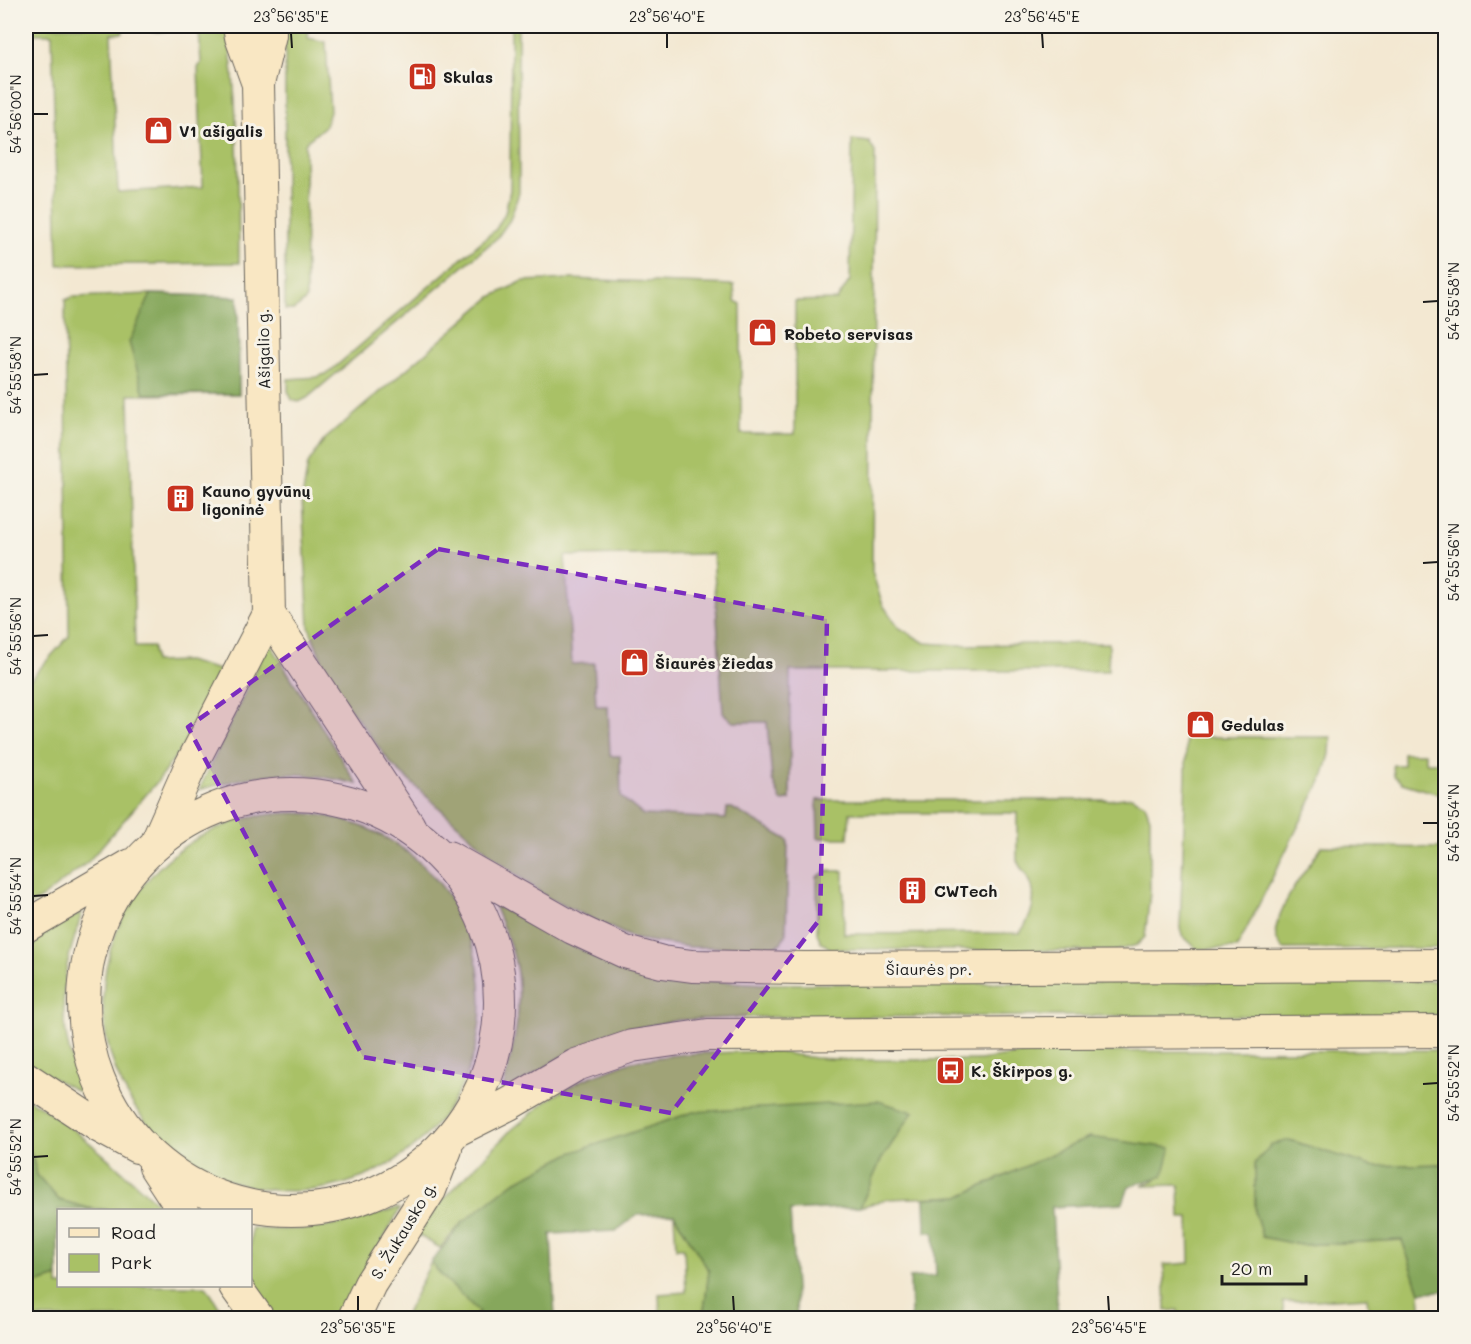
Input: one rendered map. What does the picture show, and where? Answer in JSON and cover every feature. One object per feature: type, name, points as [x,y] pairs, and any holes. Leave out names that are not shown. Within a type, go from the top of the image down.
[{"type":"main road","name":"Ašigalio g.","points":[[239,26],[258,84]]},
{"type":"main road","name":"Ašigalio g.","points":[[148,853],[268,614],[258,84],[270,35],[270,26]]},
{"type":"main road","points":[[268,614],[413,832]]},
{"type":"main road","points":[[26,926],[148,853],[188,822],[224,805],[262,796],[302,794],[341,800],[378,812],[413,832],[439,853],[465,885],[479,910],[493,946],[500,984],[499,1022],[492,1060],[477,1096],[454,1135]]},
{"type":"main road","points":[[148,853],[118,888],[101,919],[90,952],[84,987],[85,1022],[91,1056],[103,1089],[182,1209]]},
{"type":"main road","name":"Šiaurės pr.","points":[[439,853],[483,875],[573,928],[625,952],[662,962],[692,966],[828,968],[1446,965]]},
{"type":"main road","points":[[26,1078],[100,1127],[144,1151],[189,1184],[238,1203],[283,1210],[334,1207],[377,1193],[416,1171],[454,1135],[576,1065],[632,1046],[708,1035],[1446,1031]]},
{"type":"main road","name":"S. Žukausko g.","points":[[354,1318],[370,1284],[430,1190],[454,1135]]},
{"type":"main road","points":[[236,1287],[258,1318]]},
{"type":"highlighted area","points":[[438,549],[827,619],[820,919],[671,1113],[363,1057],[188,727]]},
{"type":"green space","points":[[26,26],[122,26],[123,33],[111,34],[118,192],[203,187],[198,68],[201,63],[199,30],[152,32],[151,26],[227,26],[236,114],[239,263],[58,265],[52,34],[26,34]]},
{"type":"green space","points":[[285,26],[308,26],[308,38],[326,42],[330,112],[325,126],[305,143],[306,300],[294,310],[285,310]]},
{"type":"green space","points":[[510,26],[518,26],[519,193],[510,220],[497,238],[307,398],[299,402],[292,400],[288,391],[288,379],[317,377],[328,373],[496,229],[505,213],[510,190]]},
{"type":"green space","points":[[852,140],[869,142],[875,152],[872,572],[883,605],[898,627],[925,643],[957,645],[1109,643],[1108,671],[790,671],[790,800],[781,801],[772,779],[767,722],[733,722],[723,713],[713,554],[565,556],[572,664],[594,663],[596,706],[608,706],[610,756],[620,756],[621,797],[643,815],[726,819],[727,808],[732,808],[788,840],[786,933],[781,943],[772,948],[689,947],[635,939],[548,898],[499,862],[392,765],[330,682],[309,627],[302,499],[308,464],[324,440],[491,297],[523,281],[570,279],[734,285],[735,301],[741,304],[741,434],[795,434],[795,301],[837,300],[850,280]]},
{"type":"green space","points":[[151,294],[238,297],[239,394],[129,395],[135,647],[153,647],[154,662],[187,661],[219,670],[191,735],[157,782],[88,862],[43,897],[26,907],[26,684],[69,636],[65,300],[73,297]]},
{"type":"green space","points":[[151,294],[238,297],[239,394],[144,394],[129,342]]},
{"type":"green space","points":[[269,642],[357,784],[314,776],[278,774],[241,779],[199,790]]},
{"type":"green space","points":[[1186,737],[1331,737],[1330,754],[1324,775],[1237,948],[1197,949],[1182,935],[1180,928]]},
{"type":"green space","points":[[1403,753],[1425,753],[1425,762],[1445,762],[1445,796],[1402,783],[1394,776],[1393,765],[1403,765]]},
{"type":"green space","points":[[1132,797],[1145,804],[1150,818],[1150,893],[1145,937],[1137,945],[1115,951],[831,949],[821,942],[817,933],[817,877],[827,871],[844,871],[844,934],[1020,933],[1030,915],[1033,895],[1030,881],[1017,860],[1017,813],[850,813],[848,838],[818,838],[817,800],[1108,800]]},
{"type":"green space","points":[[292,813],[329,817],[381,836],[412,856],[438,882],[449,897],[466,930],[477,965],[481,1002],[477,1039],[458,1091],[438,1122],[412,1148],[397,1159],[364,1176],[329,1187],[292,1191],[255,1187],[203,1168],[172,1148],[146,1122],[135,1107],[118,1074],[107,1039],[103,1002],[107,965],[126,913],[146,882],[172,856],[187,845],[220,828],[255,817]]},
{"type":"green space","points":[[1322,846],[1445,848],[1445,948],[1283,949],[1276,934],[1279,917],[1295,885]]},
{"type":"green space","points":[[494,905],[598,958],[654,978],[765,984],[1445,981],[1445,1015],[751,1017],[678,1020],[623,1031],[561,1057],[501,1096],[516,1030],[519,996],[513,955]]},
{"type":"green space","points":[[82,912],[67,964],[63,1003],[69,1050],[85,1095],[26,1064],[26,944]]},
{"type":"green space","points":[[1445,1050],[1445,1164],[1371,1166],[1289,1140],[1300,1245],[1402,1240],[1420,1292],[1422,1318],[1369,1318],[1367,1297],[1283,1302],[1284,1318],[1179,1318],[1178,1310],[1166,1311],[1164,1265],[1190,1263],[1189,1218],[1180,1218],[1179,1185],[1142,1186],[1163,1176],[1089,1137],[961,1196],[888,1199],[860,1207],[881,1160],[913,1112],[463,1222],[440,1248],[416,1234],[445,1198],[509,1132],[549,1099],[582,1080],[632,1061],[682,1054],[771,1051],[815,1058],[852,1060],[980,1060],[1035,1052]]},
{"type":"green space","points":[[26,1098],[81,1136],[164,1209],[99,1209],[59,1200],[37,1175],[32,1156],[26,1147]]},
{"type":"green space","points":[[878,1101],[913,1112],[881,1160],[860,1207],[790,1211],[797,1318],[703,1318],[709,1271],[674,1214],[637,1215],[616,1231],[551,1234],[555,1318],[474,1318],[479,1312],[431,1262],[463,1222],[513,1183],[571,1153],[693,1112]]},
{"type":"green space","points":[[1089,1137],[1171,1148],[1163,1176],[1129,1186],[1123,1203],[1052,1207],[1058,1318],[911,1318],[910,1278],[936,1276],[934,1232],[926,1232],[925,1198],[961,1196]]},
{"type":"green space","points":[[1289,1140],[1371,1166],[1445,1164],[1445,1291],[1420,1292],[1402,1240],[1300,1245],[1262,1237],[1255,1213],[1255,1163],[1271,1145]]},
{"type":"green space","points":[[26,1147],[32,1156],[37,1175],[59,1200],[99,1209],[57,1209],[57,1277],[26,1287]]},
{"type":"green space","points":[[400,1209],[340,1318],[268,1318],[251,1287],[252,1228],[308,1229]]},
{"type":"green space","points":[[674,1214],[709,1271],[703,1318],[660,1318],[659,1294],[686,1292],[684,1248],[676,1248]]},
{"type":"green space","points":[[431,1262],[479,1312],[474,1318],[404,1318]]},
{"type":"green space","points":[[57,1277],[57,1287],[207,1287],[219,1307],[222,1318],[26,1318],[26,1287]]},
{"type":"place","name":"Skulas","points":[[422,76]]},
{"type":"place","name":"V1 ašigalis","points":[[158,130]]},
{"type":"place","name":"Robeto servisas","points":[[763,333]]},
{"type":"place","name":"Kauno gyvūnų ligoninė","points":[[181,499]]},
{"type":"place","name":"Šiaurės žiedas","points":[[634,662]]},
{"type":"place","name":"Gedulas","points":[[1200,724]]},
{"type":"place","name":"CWTech","points":[[913,890]]},
{"type":"place","name":"K. Škirpos g.","points":[[950,1070]]}]
